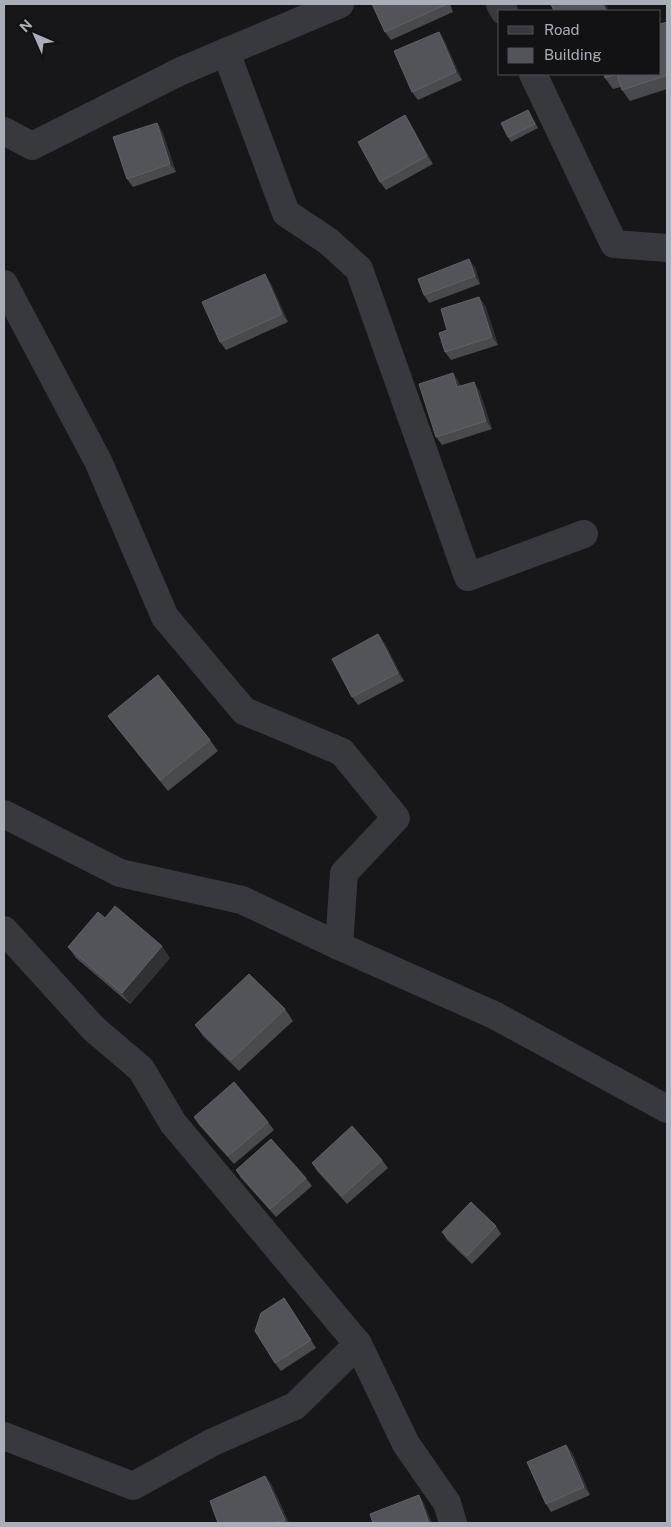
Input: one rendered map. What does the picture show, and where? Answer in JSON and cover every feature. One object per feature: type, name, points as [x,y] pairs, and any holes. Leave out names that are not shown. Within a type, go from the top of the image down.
[{"type":"street","points":[[4,131],[32,146],[179,72],[340,4]]},
{"type":"street","points":[[226,52],[286,213],[328,241],[359,269],[468,576],[584,534]]},
{"type":"street","points":[[533,75],[614,244],[667,248]]},
{"type":"street","points":[[4,284],[98,461],[165,617],[244,711],[342,752],[396,818],[344,873],[339,946]]},
{"type":"street","points":[[4,814],[120,873],[242,900],[339,946],[494,1015],[667,1109]]},
{"type":"street","points":[[4,930],[94,1029],[141,1069],[174,1124],[358,1344],[406,1444],[447,1503],[453,1523]]},
{"type":"street","points":[[4,1436],[132,1486],[213,1442],[295,1406],[358,1344]]},
{"type":"building","points":[[372,4],[447,4],[385,32]]},
{"type":"building","points":[[551,4],[603,4],[606,10],[554,10]]},
{"type":"building","points":[[667,22],[667,75],[622,90],[617,75],[661,75],[661,24]]},
{"type":"building","points":[[439,32],[456,72],[412,92],[394,51]]},
{"type":"building","points":[[528,110],[535,124],[508,137],[501,123]]},
{"type":"building","points":[[405,115],[427,156],[380,182],[358,142]]},
{"type":"building","points":[[157,123],[170,164],[127,179],[113,137]]},
{"type":"building","points":[[469,259],[475,276],[424,295],[418,279]]},
{"type":"building","points":[[265,274],[282,314],[220,342],[202,302]]},
{"type":"building","points":[[479,297],[492,337],[445,352],[439,333],[447,330],[441,309]]},
{"type":"building","points":[[453,373],[457,387],[474,382],[486,421],[436,437],[419,384]]},
{"type":"building","points":[[378,634],[398,673],[352,697],[332,659]]},
{"type":"building","points":[[158,675],[210,740],[160,780],[108,716]]},
{"type":"building","points":[[115,906],[162,946],[122,993],[68,947],[98,912],[105,918]]},
{"type":"building","points":[[249,974],[285,1009],[231,1060],[195,1025]]},
{"type":"building","points":[[234,1082],[268,1122],[228,1156],[194,1117]]},
{"type":"building","points":[[352,1126],[382,1160],[342,1196],[312,1163]]},
{"type":"building","points":[[271,1139],[306,1178],[270,1209],[236,1170]]},
{"type":"building","points":[[471,1202],[496,1226],[467,1256],[442,1232]]},
{"type":"building","points":[[284,1298],[311,1340],[275,1363],[255,1331],[261,1313]]},
{"type":"building","points":[[566,1445],[584,1487],[546,1504],[527,1462]]},
{"type":"building","points":[[265,1476],[285,1520],[275,1523],[218,1523],[210,1501]]},
{"type":"building","points":[[419,1495],[429,1523],[373,1523],[370,1514]]}]
